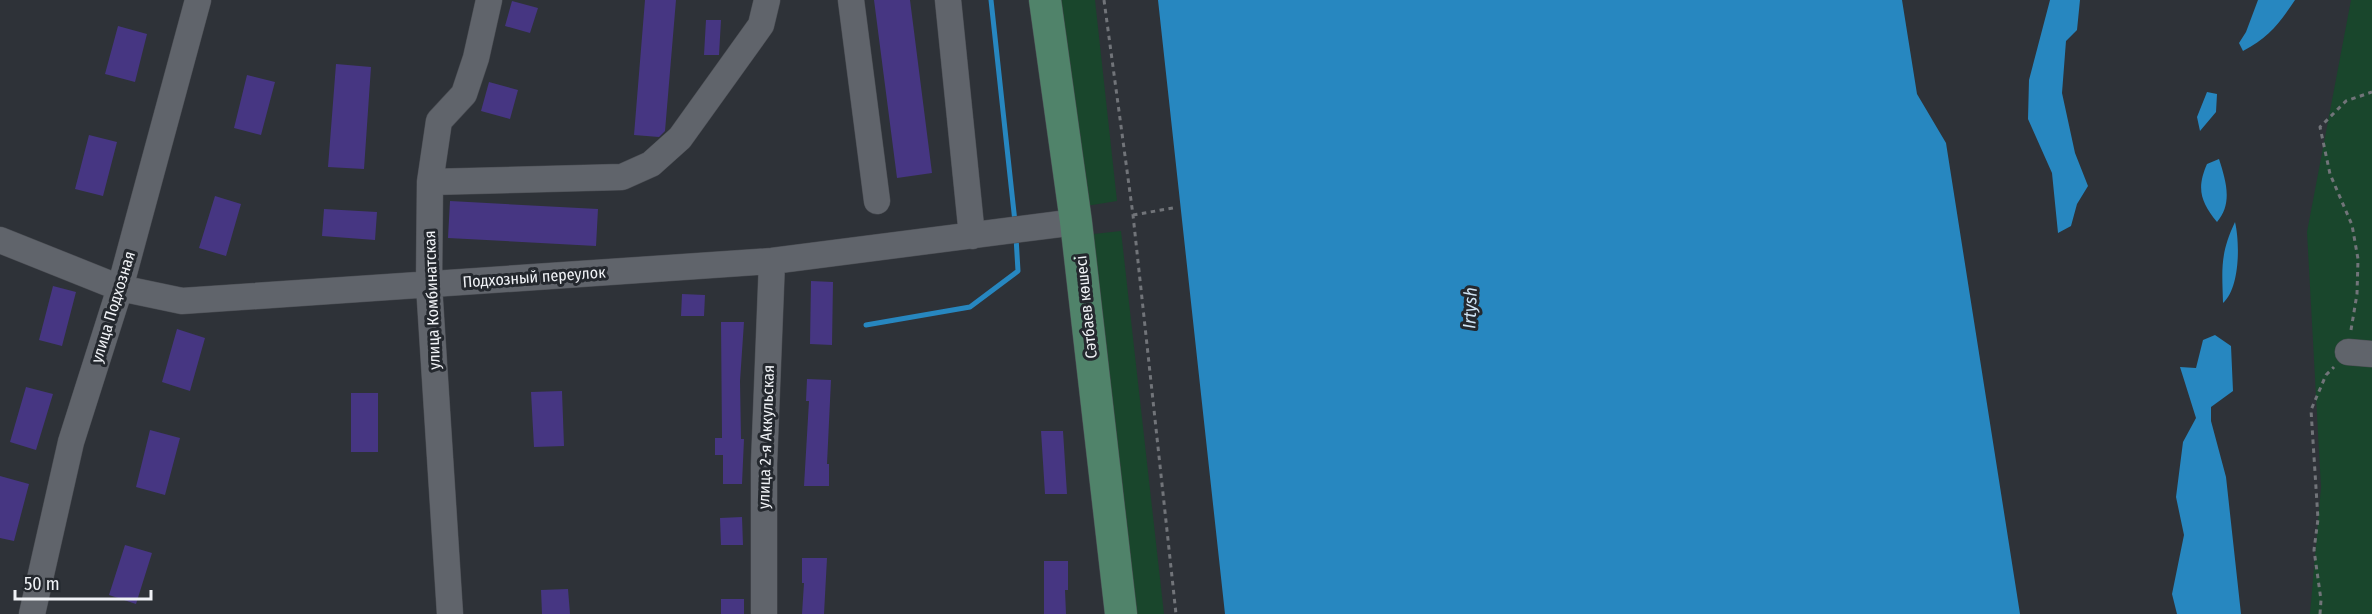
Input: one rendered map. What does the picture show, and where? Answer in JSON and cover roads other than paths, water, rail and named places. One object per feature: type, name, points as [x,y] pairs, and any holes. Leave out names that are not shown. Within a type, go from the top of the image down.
[{"type":"main road","name":"Сәтбаев көшесі","points":[[1045,0],[1076,222],[1120,614]]},
{"type":"street","name":"улица Подхозная","points":[[32,614],[71,442],[120,288],[198,0]]},
{"type":"street","name":"улица Комбинатская","points":[[450,614],[429,285],[430,182],[439,121],[464,94],[476,58],[489,0]]},
{"type":"street","points":[[430,182],[622,177],[651,164],[680,138],[761,25],[767,0]]},
{"type":"street","points":[[851,0],[877,201]]},
{"type":"street","points":[[948,0],[972,236]]},
{"type":"street","name":"Подхозный переулок","points":[[0,240],[120,288],[182,301],[772,261],[1076,222]]},
{"type":"street","name":"улица 2-я Аккульская","points":[[764,614],[764,464],[772,261]]},
{"type":"water","name":"Irtysh","points":[[1158,0],[1902,0],[1917,94],[1946,143],[2020,614],[1225,614]]},
{"type":"water","points":[[2050,0],[2080,0],[2077,30],[2066,41],[2062,93],[2075,153],[2088,186],[2077,204],[2071,226],[2058,233],[2052,173],[2028,119],[2029,80]]},
{"type":"water","points":[[2258,0],[2295,0],[2272,30],[2243,51],[2239,43],[2246,32]]},
{"type":"water","points":[[2207,92],[2217,94],[2216,112],[2200,131],[2197,117]]},
{"type":"water","points":[[2219,159],[2226,184],[2227,200],[2217,222],[2207,208],[2201,188],[2207,164]]},
{"type":"water","points":[[2235,222],[2238,241],[2236,276],[2229,296],[2223,303],[2223,261]]},
{"type":"water","points":[[2215,335],[2231,346],[2233,391],[2211,407],[2211,421],[2226,477],[2241,614],[2177,614],[2172,594],[2184,535],[2176,497],[2183,442],[2196,418],[2180,367],[2196,368],[2203,340]]},
{"type":"waterway","points":[[991,0],[1015,222]]},
{"type":"waterway","points":[[866,325],[970,307],[1018,271],[1016,237]]}]
